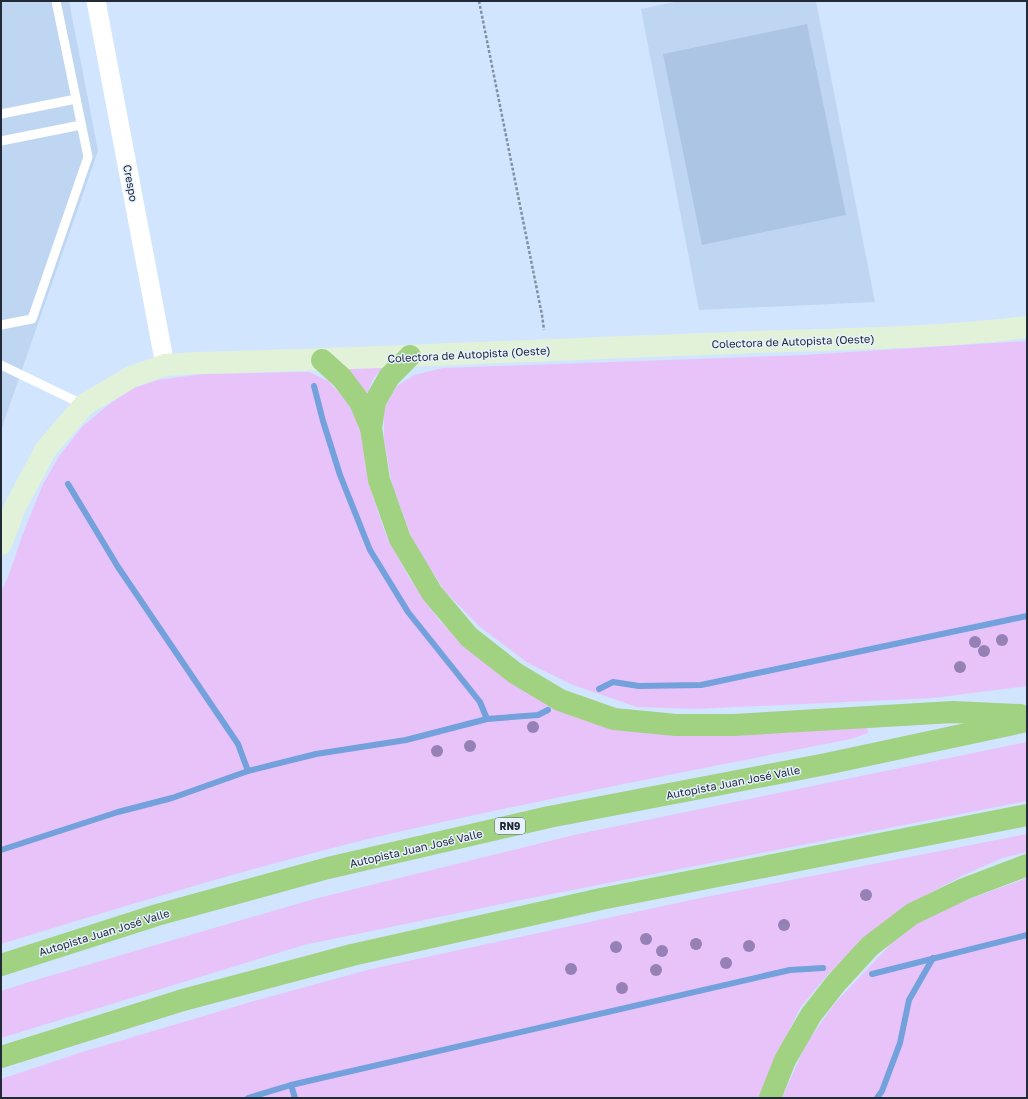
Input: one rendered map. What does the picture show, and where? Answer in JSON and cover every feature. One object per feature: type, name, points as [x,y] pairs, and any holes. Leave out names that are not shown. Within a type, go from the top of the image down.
[{"type":"highway","points":[[371,428],[376,402],[389,377],[410,356]]},
{"type":"highway","points":[[322,360],[342,378],[360,402],[371,428],[379,480],[400,539],[432,593],[469,637],[515,673],[560,700],[614,718],[676,725],[733,725],[953,712],[1027,715]]},
{"type":"highway","name":"Autopista Juan José Valle","points":[[1,965],[156,915],[328,868],[549,817],[826,764],[1027,721]]},
{"type":"highway","points":[[1,1056],[183,1000],[352,955],[601,899],[1027,815]]},
{"type":"highway","points":[[770,1098],[785,1060],[811,1015],[836,983],[870,946],[912,914],[964,889],[1027,866]]},
{"type":"main road","name":"Colectora de Autopista (Oeste)","points":[[1,544],[15,507],[46,449],[84,405],[131,378],[166,365],[924,336],[1027,327]]},
{"type":"street","name":"Crespo","points":[[96,1],[166,365]]},
{"type":"lane","points":[[1,325],[32,319],[88,157],[56,1]]},
{"type":"lane","points":[[1,114],[76,99]]},
{"type":"lane","points":[[1,141],[81,125]]},
{"type":"lane","points":[[2,369],[84,405]]},
{"type":"path","points":[[479,1],[542,315],[546,350]]},
{"type":"shaded area","points":[[1,1],[69,1],[98,151],[1,430]]},
{"type":"shaded area","points":[[680,1],[816,1],[875,302],[699,310],[641,9]]},
{"type":"shaded area","points":[[1027,341],[1027,686],[933,698],[695,709],[637,707],[573,685],[528,663],[479,626],[444,590],[413,541],[392,484],[384,439],[384,409],[397,386],[414,375],[443,368],[803,355]]},
{"type":"shaded area","points":[[379,365],[382,368],[373,379],[368,392],[365,393],[345,368]]},
{"type":"shaded area","points":[[309,372],[328,381],[346,400],[357,419],[363,436],[371,491],[386,535],[410,579],[439,620],[463,645],[571,714],[867,725],[868,733],[851,739],[511,807],[348,844],[199,885],[1,944],[1,592],[43,484],[60,455],[82,427],[108,405],[134,388],[158,380],[203,374]]},
{"type":"shaded area","points":[[1027,742],[1027,801],[521,900],[304,945],[1,1038],[1,991],[314,899],[578,834]]},
{"type":"shaded area","points":[[1027,834],[1027,852],[1002,858],[962,876],[909,904],[872,932],[829,973],[800,1008],[774,1062],[760,1098],[1,1098],[1,1079],[79,1053],[254,1001],[371,969],[705,897]]},
{"type":"shaded area","points":[[1027,878],[1027,1098],[782,1098],[806,1044],[835,1003],[892,943],[917,924],[956,904]]},
{"type":"building","points":[[807,24],[846,215],[702,245],[663,54]]},
{"type":"waterway","points":[[314,386],[340,475],[370,550],[408,612],[480,702],[487,719]]},
{"type":"waterway","points":[[68,484],[118,567],[238,744],[248,771]]},
{"type":"waterway","points":[[599,689],[613,682],[639,686],[701,685],[1027,616]]},
{"type":"waterway","points":[[1,850],[118,812],[172,798],[248,771],[316,754],[406,740],[487,719],[538,715],[548,710]]},
{"type":"waterway","points":[[872,974],[1027,935]]},
{"type":"waterway","points":[[877,1098],[882,1091],[900,1043],[909,1000],[933,958]]},
{"type":"waterway","points":[[248,1098],[291,1085],[790,970],[823,968]]},
{"type":"waterway","points":[[291,1085],[295,1098]]}]
